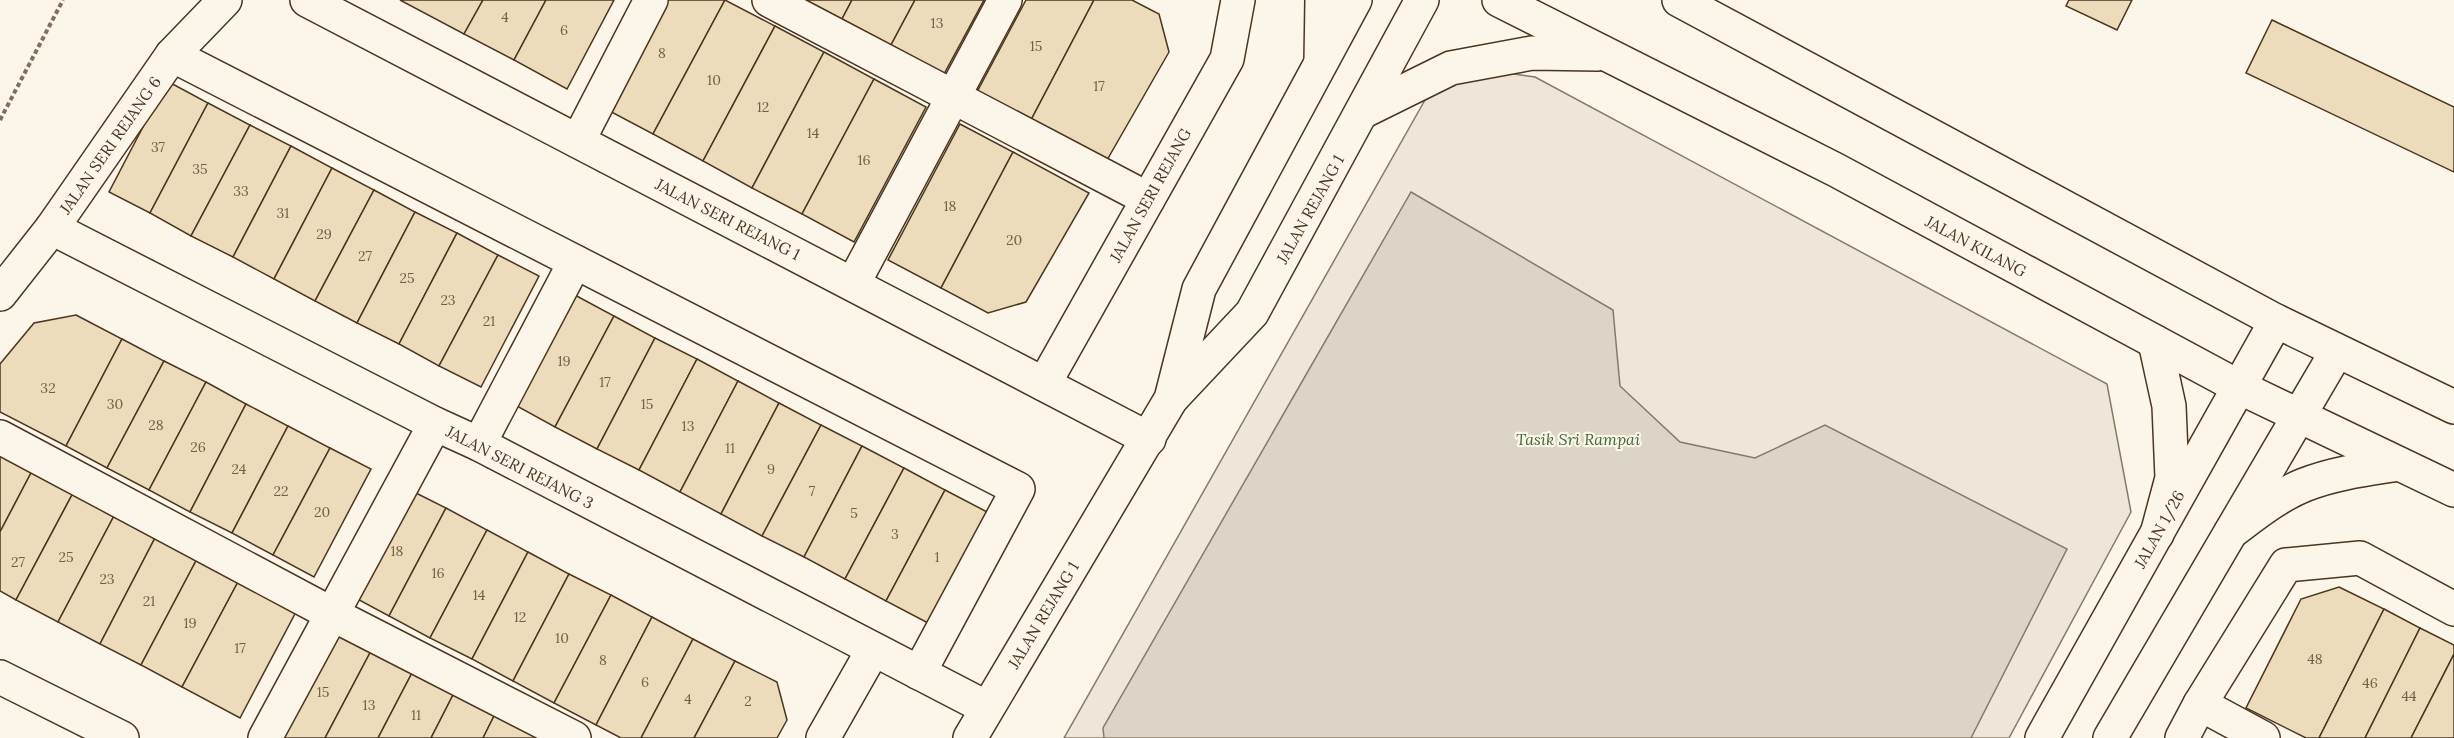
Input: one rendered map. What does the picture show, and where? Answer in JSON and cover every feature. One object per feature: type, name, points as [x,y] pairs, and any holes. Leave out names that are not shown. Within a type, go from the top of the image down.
[{"type":"street","name":"JALAN SERI REJANG 6","points":[[0,294],[52,228],[172,55],[225,0]]},
{"type":"street","name":"JALAN SERI REJANG 1","points":[[307,0],[1149,439]]},
{"type":"street","points":[[578,141],[651,0]]},
{"type":"street","points":[[769,0],[1148,199]]},
{"type":"street","points":[[853,284],[1005,0]]},
{"type":"street","name":"JALAN SERI REJANG","points":[[1044,384],[1227,59],[1238,0]]},
{"type":"street","points":[[1322,0],[1322,61]]},
{"type":"street","name":"JALAN REJANG 1","points":[[1171,399],[1199,289],[1355,0]]},
{"type":"street","name":"JALAN REJANG 1","points":[[970,738],[1171,399],[1252,313],[1364,111],[1422,0]]},
{"type":"street","name":"JALAN KILANG","points":[[1499,0],[1836,170],[2239,387],[2454,490]]},
{"type":"street","points":[[1679,0],[2276,321],[2454,407]]},
{"type":"street","points":[[1364,111],[1451,68],[1532,53],[1606,54]]},
{"type":"street","points":[[172,55],[1018,489],[919,673]]},
{"type":"street","name":"JALAN SERI REJANG 3","points":[[52,228],[435,424],[479,444],[987,708]]},
{"type":"street","points":[[479,444],[575,262]]},
{"type":"street","name":"JALAN 1/26","points":[[2043,738],[2276,321]]},
{"type":"street","points":[[2155,342],[2169,406],[2172,478],[2157,534]]},
{"type":"street","points":[[2110,738],[2337,351]]},
{"type":"street","points":[[265,738],[330,613],[435,424]]},
{"type":"street","points":[[0,436],[330,613],[574,738]]},
{"type":"street","points":[[2230,532],[2272,501],[2304,485],[2339,474],[2399,464]]},
{"type":"street","points":[[2182,738],[2200,704],[2286,566],[2360,558],[2454,609]]},
{"type":"street","points":[[823,738],[873,650]]},
{"type":"street","points":[[0,677],[122,738]]},
{"type":"street","points":[[2200,704],[2263,738]]},
{"type":"path","points":[[0,120],[63,0]]},
{"type":"green space","name":"Tasik Sri Rampai","points":[[1494,71],[1535,77],[2107,384],[2131,512],[2009,738],[1064,738],[1425,100],[1459,78]]},
{"type":"shaded area","name":"Tasik Sri Rampai","points":[[1411,192],[1613,310],[1620,386],[1680,442],[1755,458],[1825,425],[2067,549],[1971,738],[1104,738],[1103,728]]},
{"type":"building","points":[[400,0],[483,0],[464,34]]},
{"type":"building","points":[[483,0],[546,0],[514,60],[464,34]]},
{"type":"building","points":[[546,0],[614,0],[567,89],[514,60]]},
{"type":"building","points":[[656,0],[725,0],[653,134],[600,106]]},
{"type":"building","points":[[725,0],[775,26],[703,161],[653,134]]},
{"type":"building","points":[[806,0],[852,0],[842,19]]},
{"type":"building","points":[[852,0],[915,0],[891,45],[842,19]]},
{"type":"building","points":[[915,0],[984,0],[944,74],[891,45]]},
{"type":"building","points":[[1026,0],[1094,0],[1031,120],[977,92]]},
{"type":"building","points":[[1094,0],[1132,0],[1159,14],[1169,52],[1107,160],[1031,120]]},
{"type":"building","points":[[2069,0],[2132,0],[2117,30],[2066,6]]},
{"type":"building","points":[[2272,20],[2454,107],[2454,172],[2246,73]]},
{"type":"building","points":[[775,26],[824,52],[752,188],[703,161]]},
{"type":"building","points":[[824,52],[874,79],[802,214],[752,188]]},
{"type":"building","points":[[874,79],[926,107],[854,242],[802,214]]},
{"type":"building","points":[[167,81],[208,103],[150,213],[109,192]]},
{"type":"building","points":[[208,103],[250,125],[191,236],[150,213]]},
{"type":"building","points":[[960,124],[1013,152],[941,288],[888,260]]},
{"type":"building","points":[[250,125],[291,146],[233,257],[191,236]]},
{"type":"building","points":[[291,146],[332,168],[274,279],[233,257]]},
{"type":"building","points":[[1013,152],[1089,193],[1026,302],[988,313],[941,288]]},
{"type":"building","points":[[332,168],[374,190],[315,301],[274,279]]},
{"type":"building","points":[[374,190],[415,212],[357,323],[315,301]]},
{"type":"building","points":[[415,212],[457,233],[399,344],[357,323]]},
{"type":"building","points":[[457,233],[498,255],[439,366],[399,344]]},
{"type":"building","points":[[498,255],[539,276],[481,387],[439,366]]},
{"type":"building","points":[[573,294],[614,316],[555,427],[515,405]]},
{"type":"building","points":[[76,315],[122,339],[66,446],[0,412],[0,364],[34,323]]},
{"type":"building","points":[[614,316],[655,338],[597,449],[555,427]]},
{"type":"building","points":[[655,338],[697,359],[639,470],[597,449]]},
{"type":"building","points":[[122,339],[164,361],[107,468],[66,446]]},
{"type":"building","points":[[697,359],[738,381],[680,492],[639,470]]},
{"type":"building","points":[[164,361],[206,382],[149,490],[107,468]]},
{"type":"building","points":[[738,381],[779,403],[721,514],[680,492]]},
{"type":"building","points":[[206,382],[246,404],[190,512],[149,490]]},
{"type":"building","points":[[779,403],[821,425],[762,536],[721,514]]},
{"type":"building","points":[[246,404],[288,426],[232,533],[190,512]]},
{"type":"building","points":[[821,425],[862,446],[804,557],[762,536]]},
{"type":"building","points":[[288,426],[330,448],[273,555],[232,533]]},
{"type":"building","points":[[862,446],[904,468],[845,579],[804,557]]},
{"type":"building","points":[[330,448],[371,469],[314,577],[273,555]]},
{"type":"building","points":[[0,454],[32,471],[0,532]]},
{"type":"building","points":[[904,468],[945,490],[886,601],[845,579]]},
{"type":"building","points":[[32,471],[73,493],[16,600],[0,591],[0,532]]},
{"type":"building","points":[[404,487],[446,508],[389,616],[348,594]]},
{"type":"building","points":[[945,490],[991,514],[928,623],[886,601]]},
{"type":"building","points":[[73,493],[115,514],[58,622],[16,600]]},
{"type":"building","points":[[446,508],[487,530],[430,638],[389,616]]},
{"type":"building","points":[[115,514],[156,536],[100,644],[58,622]]},
{"type":"building","points":[[487,530],[528,552],[472,659],[430,638]]},
{"type":"building","points":[[156,536],[198,557],[141,665],[100,644]]},
{"type":"building","points":[[528,552],[569,574],[513,681],[472,659]]},
{"type":"building","points":[[198,557],[239,580],[182,687],[141,665]]},
{"type":"building","points":[[569,574],[611,595],[554,703],[513,681]]},
{"type":"building","points":[[239,580],[297,610],[240,718],[182,687]]},
{"type":"building","points":[[2339,587],[2384,609],[2319,738],[2306,738],[2246,708],[2301,599]]},
{"type":"building","points":[[611,595],[652,617],[596,725],[554,703]]},
{"type":"building","points":[[2384,609],[2420,628],[2365,738],[2319,738]]},
{"type":"building","points":[[652,617],[693,639],[641,738],[621,738],[596,725]]},
{"type":"building","points":[[330,627],[372,649],[325,738],[279,738]]},
{"type":"building","points":[[2420,628],[2454,645],[2454,654],[2411,738],[2365,738]]},
{"type":"building","points":[[693,639],[735,661],[694,738],[641,738]]},
{"type":"building","points":[[372,649],[413,671],[378,738],[325,738]]},
{"type":"building","points":[[2454,654],[2454,738],[2411,738]]},
{"type":"building","points":[[735,661],[777,682],[787,720],[777,738],[694,738]]},
{"type":"building","points":[[413,671],[454,693],[431,738],[378,738]]},
{"type":"building","points":[[454,693],[495,714],[483,738],[431,738]]},
{"type":"building","points":[[495,714],[537,736],[536,738],[483,738]]}]
